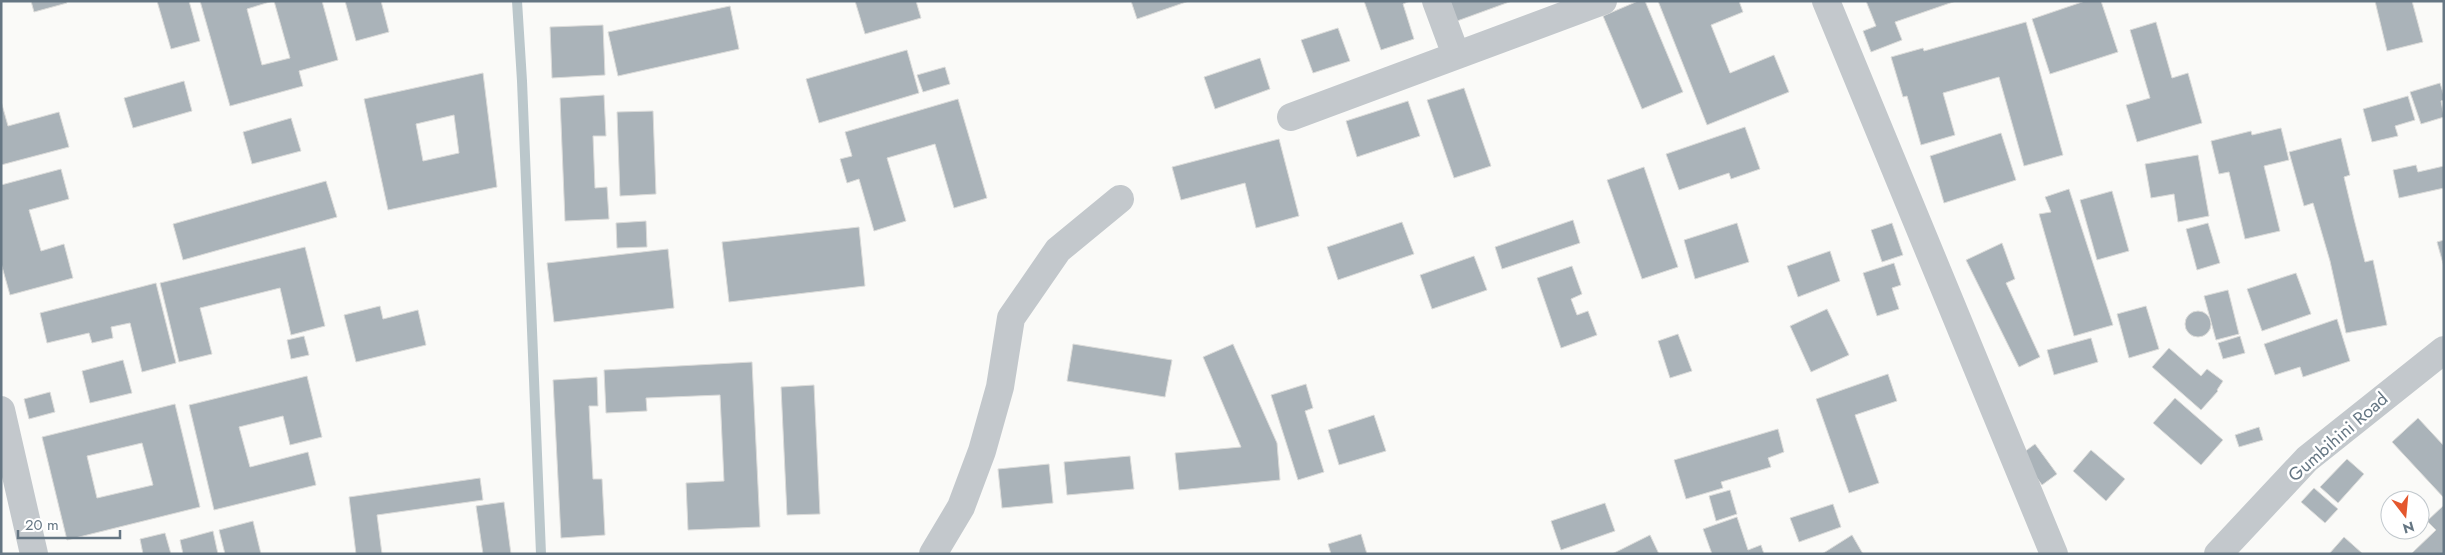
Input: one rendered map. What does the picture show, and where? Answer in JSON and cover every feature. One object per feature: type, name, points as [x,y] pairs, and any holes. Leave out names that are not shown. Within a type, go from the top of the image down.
[{"type":"street","points":[[1436,1],[1456,55]]},
{"type":"street","points":[[1291,117],[1603,1]]},
{"type":"street","points":[[1826,1],[2054,554]]},
{"type":"street","points":[[933,554],[961,507],[982,451],[1000,387],[1012,318],[1058,250],[1120,199]]},
{"type":"street","name":"Gumbihini Road","points":[[2218,554],[2307,459],[2444,350]]},
{"type":"street","points":[[1,410],[34,554]]},
{"type":"building","points":[[31,1],[66,1],[67,3],[34,12]]},
{"type":"building","points":[[157,1],[189,1],[200,41],[171,49]]},
{"type":"building","points":[[200,1],[273,1],[247,9],[262,65],[290,58],[274,1],[322,1],[338,60],[299,71],[303,86],[230,106]]},
{"type":"building","points":[[345,1],[381,1],[389,32],[356,41]]},
{"type":"building","points":[[855,1],[916,1],[921,18],[865,34]]},
{"type":"building","points":[[1131,1],[1189,1],[1137,19]]},
{"type":"building","points":[[1364,1],[1410,1],[1403,4],[1414,39],[1381,50]]},
{"type":"building","points":[[1450,1],[1512,1],[1457,21]]},
{"type":"building","points":[[1638,1],[1645,1],[1683,92],[1642,109],[1603,16]]},
{"type":"building","points":[[1658,1],[1739,1],[1743,12],[1711,25],[1730,73],[1774,55],[1789,92],[1707,125]]},
{"type":"building","points":[[1866,1],[1956,1],[1895,22],[1902,40],[1871,52],[1863,31],[1876,26]]},
{"type":"building","points":[[2085,1],[2101,1],[2118,52],[2050,74],[2032,19]]},
{"type":"building","points":[[2375,1],[2412,1],[2423,42],[2387,51]]},
{"type":"building","points":[[730,6],[739,49],[618,76],[608,32]]},
{"type":"building","points":[[2026,22],[2063,155],[2024,166],[1999,77],[1943,93],[1955,135],[1921,145],[1907,96],[1903,97],[1891,57],[1923,48],[1924,51]]},
{"type":"building","points":[[2156,22],[2172,78],[2188,73],[2202,123],[2137,142],[2126,105],[2150,98],[2130,30]]},
{"type":"building","points":[[603,25],[605,75],[552,78],[550,27]]},
{"type":"building","points":[[1338,28],[1350,61],[1313,73],[1301,40]]},
{"type":"building","points":[[907,50],[919,93],[819,123],[806,79]]},
{"type":"building","points":[[1260,58],[1270,89],[1215,109],[1204,77]]},
{"type":"building","points":[[945,67],[950,84],[923,92],[917,75]]},
{"type":"building","points":[[483,73],[497,187],[388,210],[364,99]],"holes":[[[454,115],[459,153],[423,161],[416,124]]]},
{"type":"building","points":[[184,81],[192,111],[133,128],[124,98]]},
{"type":"building","points":[[2440,83],[2444,96],[2444,100],[2441,101],[2444,117],[2421,124],[2410,92]]},
{"type":"building","points":[[1464,88],[1491,166],[1454,178],[1427,100]]},
{"type":"building","points":[[604,95],[606,136],[593,136],[595,188],[607,187],[609,219],[565,221],[560,98]]},
{"type":"building","points":[[2408,96],[2415,120],[2395,126],[2398,136],[2372,142],[2363,109]]},
{"type":"building","points":[[958,99],[987,198],[954,208],[935,144],[887,158],[906,221],[874,231],[859,179],[847,183],[840,159],[852,156],[845,132]]},
{"type":"building","points":[[1,101],[8,126],[59,112],[69,147],[1,165]]},
{"type":"building","points":[[1408,101],[1420,136],[1357,157],[1346,121]]},
{"type":"building","points":[[653,111],[656,194],[620,196],[617,112]]},
{"type":"building","points":[[291,118],[301,151],[252,164],[243,132]]},
{"type":"building","points":[[1745,127],[1760,169],[1731,179],[1729,173],[1679,190],[1666,154]]},
{"type":"building","points":[[2281,128],[2289,160],[2264,166],[2280,231],[2245,239],[2229,172],[2219,174],[2211,141],[2251,131],[2252,135]]},
{"type":"building","points":[[2001,133],[2016,180],[1944,203],[1930,156]]},
{"type":"building","points":[[2341,138],[2350,175],[2344,177],[2354,219],[2365,262],[2373,260],[2387,325],[2346,333],[2330,261],[2313,203],[2304,206],[2289,152]]},
{"type":"building","points":[[1279,139],[1299,216],[1256,228],[1245,183],[1181,200],[1172,167]]},
{"type":"building","points":[[2198,155],[2209,216],[2178,222],[2174,194],[2151,198],[2145,164]]},
{"type":"building","points":[[2416,165],[2418,172],[2444,166],[2444,188],[2399,198],[2393,170]]},
{"type":"building","points":[[1644,167],[1678,267],[1642,279],[1607,180]]},
{"type":"building","points":[[61,169],[69,199],[29,210],[41,251],[64,244],[73,278],[10,295],[1,263],[1,185]]},
{"type":"building","points":[[326,181],[337,217],[183,260],[173,224]]},
{"type":"building","points":[[2069,189],[2113,325],[2074,336],[2039,214],[2051,212],[2045,197]]},
{"type":"building","points":[[2112,191],[2129,251],[2097,260],[2080,200]]},
{"type":"building","points":[[1573,220],[1580,243],[1502,269],[1495,247]]},
{"type":"building","points":[[646,221],[647,247],[617,248],[616,223]]},
{"type":"building","points":[[1402,222],[1414,254],[1338,280],[1327,247]]},
{"type":"building","points":[[1737,223],[1749,262],[1695,279],[1684,240]]},
{"type":"building","points":[[1892,223],[1903,255],[1882,262],[1871,230]]},
{"type":"building","points":[[2208,223],[2220,263],[2197,270],[2186,229]]},
{"type":"building","points":[[859,227],[865,286],[729,302],[722,242]]},
{"type":"building","points":[[2444,240],[2444,267],[2437,242]]},
{"type":"building","points":[[2002,243],[2015,279],[2006,283],[2040,357],[2019,367],[1966,260]]},
{"type":"building","points":[[305,247],[325,326],[291,335],[280,288],[200,308],[212,354],[179,362],[160,283]]},
{"type":"building","points":[[668,249],[674,308],[554,322],[547,263]]},
{"type":"building","points":[[1830,251],[1840,281],[1798,297],[1787,266]]},
{"type":"building","points":[[1474,256],[1487,290],[1432,309],[1420,275]]},
{"type":"building","points":[[1894,263],[1901,285],[1892,288],[1899,309],[1877,316],[1863,273]]},
{"type":"building","points":[[1572,266],[1582,294],[1571,299],[1577,315],[1588,311],[1597,335],[1561,348],[1537,278]]},
{"type":"building","points":[[2296,273],[2311,314],[2262,331],[2247,289]]},
{"type":"building","points":[[156,283],[176,363],[142,372],[130,323],[111,327],[113,338],[92,343],[89,333],[47,343],[40,313]]},
{"type":"building","points":[[2228,290],[2239,334],[2216,340],[2204,296]]},
{"type":"building","points":[[380,306],[383,319],[418,310],[426,345],[356,362],[344,315]]},
{"type":"building","points":[[2146,306],[2159,349],[2129,358],[2117,314]]},
{"type":"building","points":[[1827,309],[1849,355],[1811,372],[1790,326]]},
{"type":"building","points":[[2198,311],[2207,315],[2211,324],[2207,333],[2198,337],[2189,333],[2185,324],[2189,315]]},
{"type":"building","points":[[2337,319],[2350,361],[2303,377],[2300,367],[2275,375],[2264,344]]},
{"type":"building","points":[[1678,334],[1692,371],[1670,378],[1658,341]]},
{"type":"building","points":[[304,336],[309,355],[291,359],[287,340]]},
{"type":"building","points":[[2240,336],[2245,353],[2223,359],[2218,343]]},
{"type":"building","points":[[2091,338],[2098,362],[2054,375],[2047,350]]},
{"type":"building","points":[[1073,344],[1172,360],[1165,397],[1067,381]]},
{"type":"building","points":[[1233,344],[1277,443],[1280,480],[1179,490],[1175,453],[1241,447],[1203,357]]},
{"type":"building","points":[[2169,348],[2201,376],[2207,369],[2223,381],[2218,391],[2201,410],[2152,367]]},
{"type":"building","points":[[123,360],[132,393],[90,403],[82,371]]},
{"type":"building","points":[[752,362],[760,527],[688,530],[686,483],[724,481],[720,395],[646,398],[647,411],[606,413],[604,370]]},
{"type":"building","points":[[1888,374],[1897,401],[1855,415],[1879,483],[1849,493],[1816,399]]},
{"type":"building","points":[[307,376],[322,437],[290,445],[283,416],[239,427],[250,467],[308,452],[316,485],[214,510],[189,405]]},
{"type":"building","points":[[597,377],[598,406],[589,406],[593,479],[602,479],[605,535],[561,538],[553,380]]},
{"type":"building","points":[[1306,384],[1313,408],[1305,411],[1324,472],[1298,480],[1271,395]]},
{"type":"building","points":[[814,385],[820,514],[787,515],[781,387]]},
{"type":"building","points":[[50,392],[55,412],[29,419],[24,399]]},
{"type":"building","points":[[2175,398],[2223,440],[2201,465],[2153,423]]},
{"type":"building","points":[[175,404],[200,507],[67,540],[42,437]],"holes":[[[142,443],[153,485],[97,498],[87,456]]]},
{"type":"building","points":[[1374,415],[1386,451],[1339,465],[1328,430]]},
{"type":"building","points":[[2418,418],[2444,446],[2444,498],[2392,442]]},
{"type":"building","points":[[2259,427],[2263,440],[2239,447],[2235,435]]},
{"type":"building","points":[[1778,429],[1784,452],[1768,458],[1771,467],[1721,482],[1723,488],[1686,499],[1674,460]]},
{"type":"building","points":[[2035,444],[2057,474],[2042,485],[2020,455]]},
{"type":"building","points":[[2091,450],[2125,479],[2106,501],[2073,471]]},
{"type":"building","points":[[1130,456],[1134,489],[1067,495],[1064,462]]},
{"type":"building","points":[[2347,459],[2364,474],[2338,503],[2320,487]]},
{"type":"building","points":[[1049,464],[1053,503],[1002,508],[998,469]]},
{"type":"building","points":[[480,478],[483,500],[377,515],[382,554],[356,554],[349,497]]},
{"type":"building","points":[[2314,488],[2338,509],[2325,523],[2301,502]]},
{"type":"building","points":[[1730,490],[1737,514],[1716,521],[1709,496]]},
{"type":"building","points":[[504,502],[511,554],[483,554],[476,506]]},
{"type":"building","points":[[1605,503],[1615,531],[1561,550],[1551,521]]},
{"type":"building","points":[[1833,504],[1841,527],[1799,542],[1790,518]]},
{"type":"building","points":[[2444,505],[2444,554],[2411,554],[2426,540],[2430,540],[2430,536],[2436,530],[2430,524],[2430,518]]},
{"type":"building","points":[[1737,517],[1748,550],[1761,545],[1764,554],[1712,554],[1703,529]]},
{"type":"building","points":[[253,521],[261,554],[225,554],[219,530]]},
{"type":"building","points":[[213,531],[218,554],[183,554],[180,540]]},
{"type":"building","points":[[165,533],[171,554],[143,554],[140,539]]},
{"type":"building","points":[[1361,534],[1367,554],[1331,554],[1328,544]]},
{"type":"building","points":[[1650,535],[1659,554],[1612,554]]},
{"type":"building","points":[[1852,535],[1863,554],[1822,554]]},
{"type":"building","points":[[2344,537],[2363,554],[2329,554]]},
{"type":"waterway","points":[[517,1],[522,81],[541,554]]}]
